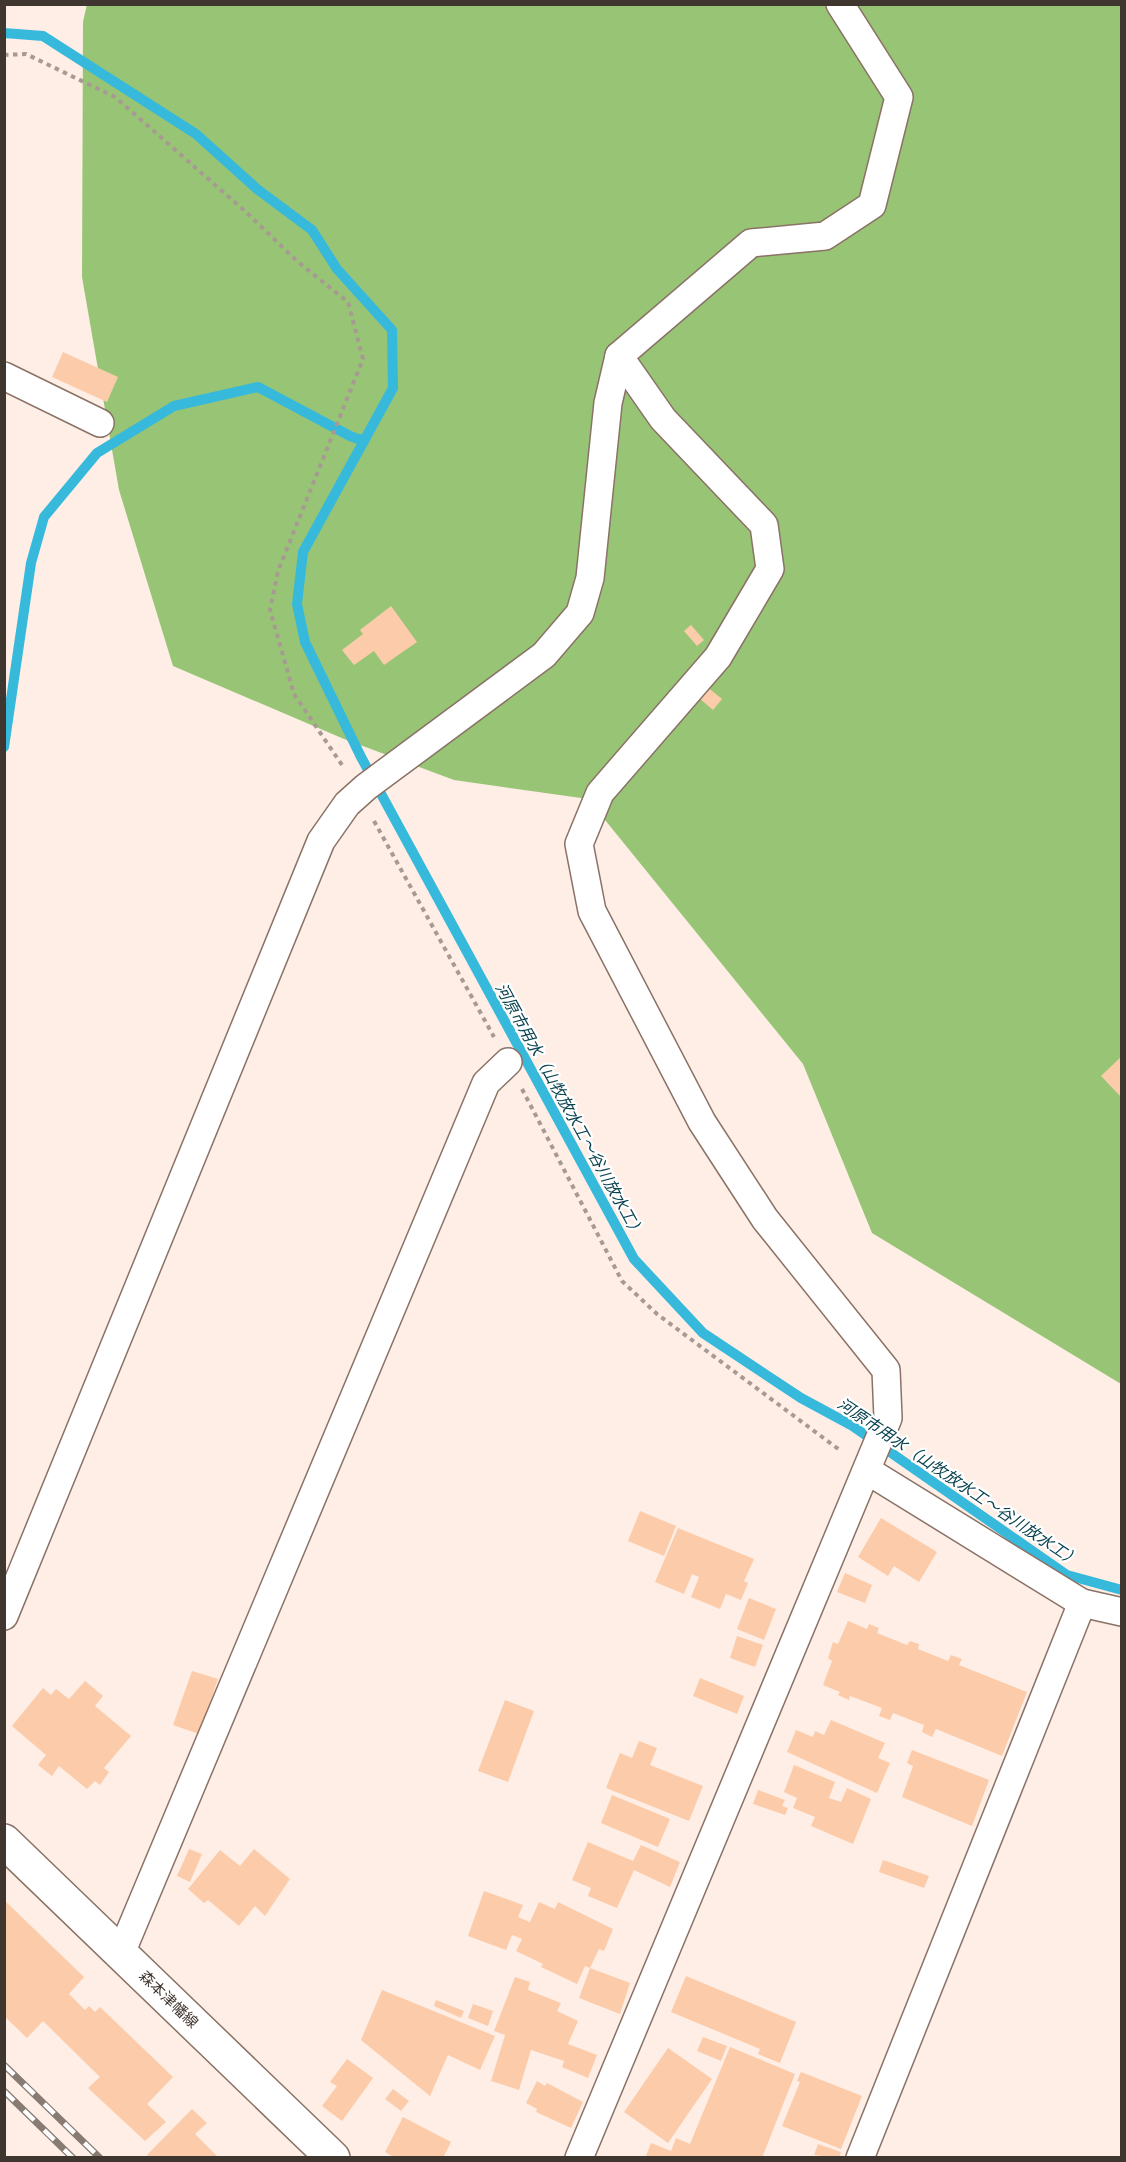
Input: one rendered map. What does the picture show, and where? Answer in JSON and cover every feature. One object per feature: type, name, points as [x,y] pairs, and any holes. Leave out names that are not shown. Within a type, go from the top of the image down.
[{"type":"main road","name":"森本津幡線","points":[[4,1841],[333,2157]]},
{"type":"street","points":[[4,1616],[321,841],[348,804],[369,785],[544,655],[580,613],[590,578],[608,403],[619,356],[751,243],[825,236],[872,205],[899,97],[840,4]]},
{"type":"street","points":[[579,2157],[888,1418],[886,1370],[765,1219],[702,1122],[592,911],[579,844],[600,793],[718,657],[770,569],[764,525],[663,419],[619,356]]},
{"type":"street","points":[[4,376],[100,423]]},
{"type":"street","points":[[121,1953],[486,1083],[508,1062]]},
{"type":"street","points":[[874,1452],[1082,1603],[1122,1612]]},
{"type":"street","points":[[860,2157],[1082,1603]]},
{"type":"path","points":[[4,55],[26,54],[115,97],[246,212],[298,262],[348,302],[363,359],[278,572],[270,610],[294,694],[338,758],[369,785],[508,1062],[622,1281],[657,1314],[874,1452]]},
{"type":"green space","points":[[87,4],[1121,5],[1121,1384],[872,1233],[803,1064],[588,799],[454,780],[344,739],[173,666],[119,490],[82,277],[83,22]]},
{"type":"building","points":[[63,352],[118,377],[107,402],[52,377]]},
{"type":"building","points":[[391,606],[417,642],[384,665],[374,651],[354,665],[342,650],[363,634],[360,630]]},
{"type":"building","points":[[691,625],[704,640],[697,646],[684,631]]},
{"type":"building","points":[[706,686],[722,699],[713,710],[698,697]]},
{"type":"building","points":[[1122,1056],[1122,1098],[1101,1076]]},
{"type":"building","points":[[640,1511],[676,1526],[664,1556],[628,1541]]},
{"type":"building","points":[[881,1518],[937,1552],[919,1582],[894,1566],[888,1576],[858,1557]]},
{"type":"building","points":[[678,1528],[754,1559],[744,1581],[748,1583],[741,1600],[726,1594],[720,1609],[691,1597],[699,1577],[692,1574],[684,1594],[655,1582]]},
{"type":"building","points":[[845,1573],[872,1585],[865,1603],[837,1592]]},
{"type":"building","points":[[749,1598],[776,1609],[764,1640],[737,1629]]},
{"type":"building","points":[[848,1621],[867,1629],[869,1624],[879,1628],[877,1633],[907,1645],[910,1641],[919,1644],[918,1649],[948,1661],[951,1655],[962,1659],[959,1665],[1027,1692],[1002,1756],[936,1729],[932,1737],[922,1732],[924,1725],[893,1713],[890,1720],[879,1716],[882,1708],[850,1696],[849,1700],[838,1695],[840,1692],[823,1685],[832,1661],[828,1658],[833,1642],[838,1644]]},
{"type":"building","points":[[737,1636],[763,1645],[755,1667],[730,1658]]},
{"type":"building","points":[[192,1671],[218,1679],[199,1734],[173,1725]]},
{"type":"building","points":[[700,1678],[744,1696],[737,1714],[693,1696]]},
{"type":"building","points":[[85,1681],[103,1696],[95,1706],[131,1736],[104,1768],[109,1772],[100,1785],[95,1781],[87,1789],[59,1766],[52,1776],[38,1765],[46,1755],[12,1726],[43,1688],[51,1695],[56,1689],[69,1699]]},
{"type":"building","points":[[505,1700],[534,1711],[508,1782],[478,1771]]},
{"type":"building","points":[[831,1720],[885,1743],[878,1758],[890,1763],[877,1793],[787,1752],[796,1730],[813,1737],[815,1731],[824,1735]]},
{"type":"building","points":[[639,1741],[657,1748],[650,1765],[703,1786],[689,1821],[606,1788],[620,1753],[632,1758]]},
{"type":"building","points":[[912,1750],[989,1780],[972,1826],[902,1797],[913,1766],[907,1763]]},
{"type":"building","points":[[794,1765],[835,1782],[829,1798],[841,1802],[847,1788],[871,1799],[853,1844],[811,1826],[815,1817],[793,1808],[797,1798],[784,1792]]},
{"type":"building","points":[[758,1790],[785,1800],[782,1806],[788,1808],[785,1815],[753,1804]]},
{"type":"building","points":[[612,1795],[670,1819],[658,1847],[601,1823]]},
{"type":"building","points":[[588,1842],[633,1861],[641,1845],[680,1862],[670,1887],[634,1870],[617,1908],[588,1896],[591,1888],[572,1880]]},
{"type":"building","points":[[189,1849],[202,1854],[190,1882],[177,1876]]},
{"type":"building","points":[[254,1849],[290,1879],[265,1916],[255,1906],[239,1926],[208,1900],[204,1903],[188,1889],[220,1850],[240,1866]]},
{"type":"building","points":[[883,1860],[929,1876],[924,1888],[879,1872]]},
{"type":"building","points":[[484,1891],[523,1905],[518,1917],[530,1922],[539,1902],[555,1909],[558,1902],[613,1929],[604,1951],[599,1949],[590,1968],[585,1966],[577,1984],[541,1967],[543,1964],[516,1951],[522,1939],[512,1935],[506,1950],[468,1936]]},
{"type":"building","points":[[4,1900],[84,1977],[69,1994],[85,2010],[89,2006],[95,2012],[100,2007],[173,2077],[147,2104],[166,2122],[145,2141],[88,2088],[100,2077],[43,2021],[27,2038],[4,2016]]},
{"type":"building","points":[[590,1968],[630,1983],[620,2014],[579,1998]]},
{"type":"building","points":[[686,1976],[796,2022],[780,2063],[758,2054],[760,2049],[671,2012]]},
{"type":"building","points":[[515,1977],[530,1982],[528,1990],[561,2003],[557,2011],[578,2021],[568,2044],[597,2055],[588,2078],[562,2067],[564,2061],[531,2050],[519,2090],[491,2081],[505,2035],[494,2031]]},
{"type":"building","points":[[382,1990],[495,2036],[480,2070],[448,2055],[430,2096],[361,2040]]},
{"type":"building","points":[[436,2000],[464,2011],[461,2018],[434,2006]]},
{"type":"building","points":[[473,2004],[493,2011],[488,2026],[468,2018]]},
{"type":"building","points":[[703,2037],[727,2046],[721,2061],[697,2051]]},
{"type":"building","points":[[730,2047],[795,2074],[762,2158],[645,2158],[651,2143],[671,2151],[676,2138],[690,2144]]},
{"type":"building","points":[[668,2048],[712,2079],[668,2143],[624,2112]]},
{"type":"building","points":[[347,2059],[373,2078],[342,2121],[322,2106],[337,2086],[330,2082]]},
{"type":"building","points":[[801,2072],[862,2096],[841,2149],[782,2126],[800,2082],[797,2081]]},
{"type":"building","points":[[537,2081],[545,2086],[547,2083],[583,2102],[571,2128],[536,2112],[537,2109],[526,2103]]},
{"type":"building","points":[[393,2089],[409,2101],[401,2111],[385,2099]]},
{"type":"building","points":[[192,2109],[207,2123],[195,2134],[219,2158],[150,2158],[147,2155]]},
{"type":"building","points":[[403,2117],[451,2142],[443,2158],[395,2158],[385,2152]]},
{"type":"building","points":[[818,2144],[841,2152],[839,2158],[814,2155]]},
{"type":"waterway","name":"河原市用水（山牧放水工～谷川放水工）","points":[[4,33],[43,36],[196,134],[257,189],[312,230],[337,269],[392,330],[393,388],[303,552],[297,604],[305,642],[361,757],[634,1259],[703,1333],[801,1398],[851,1425],[1067,1575],[1122,1590]]},
{"type":"waterway","points":[[4,747],[31,563],[44,517],[97,453],[174,406],[258,387],[350,436],[364,441]]},
{"type":"railway","points":[[4,2065],[100,2158]]},
{"type":"railway","points":[[4,2091],[73,2158]]}]
